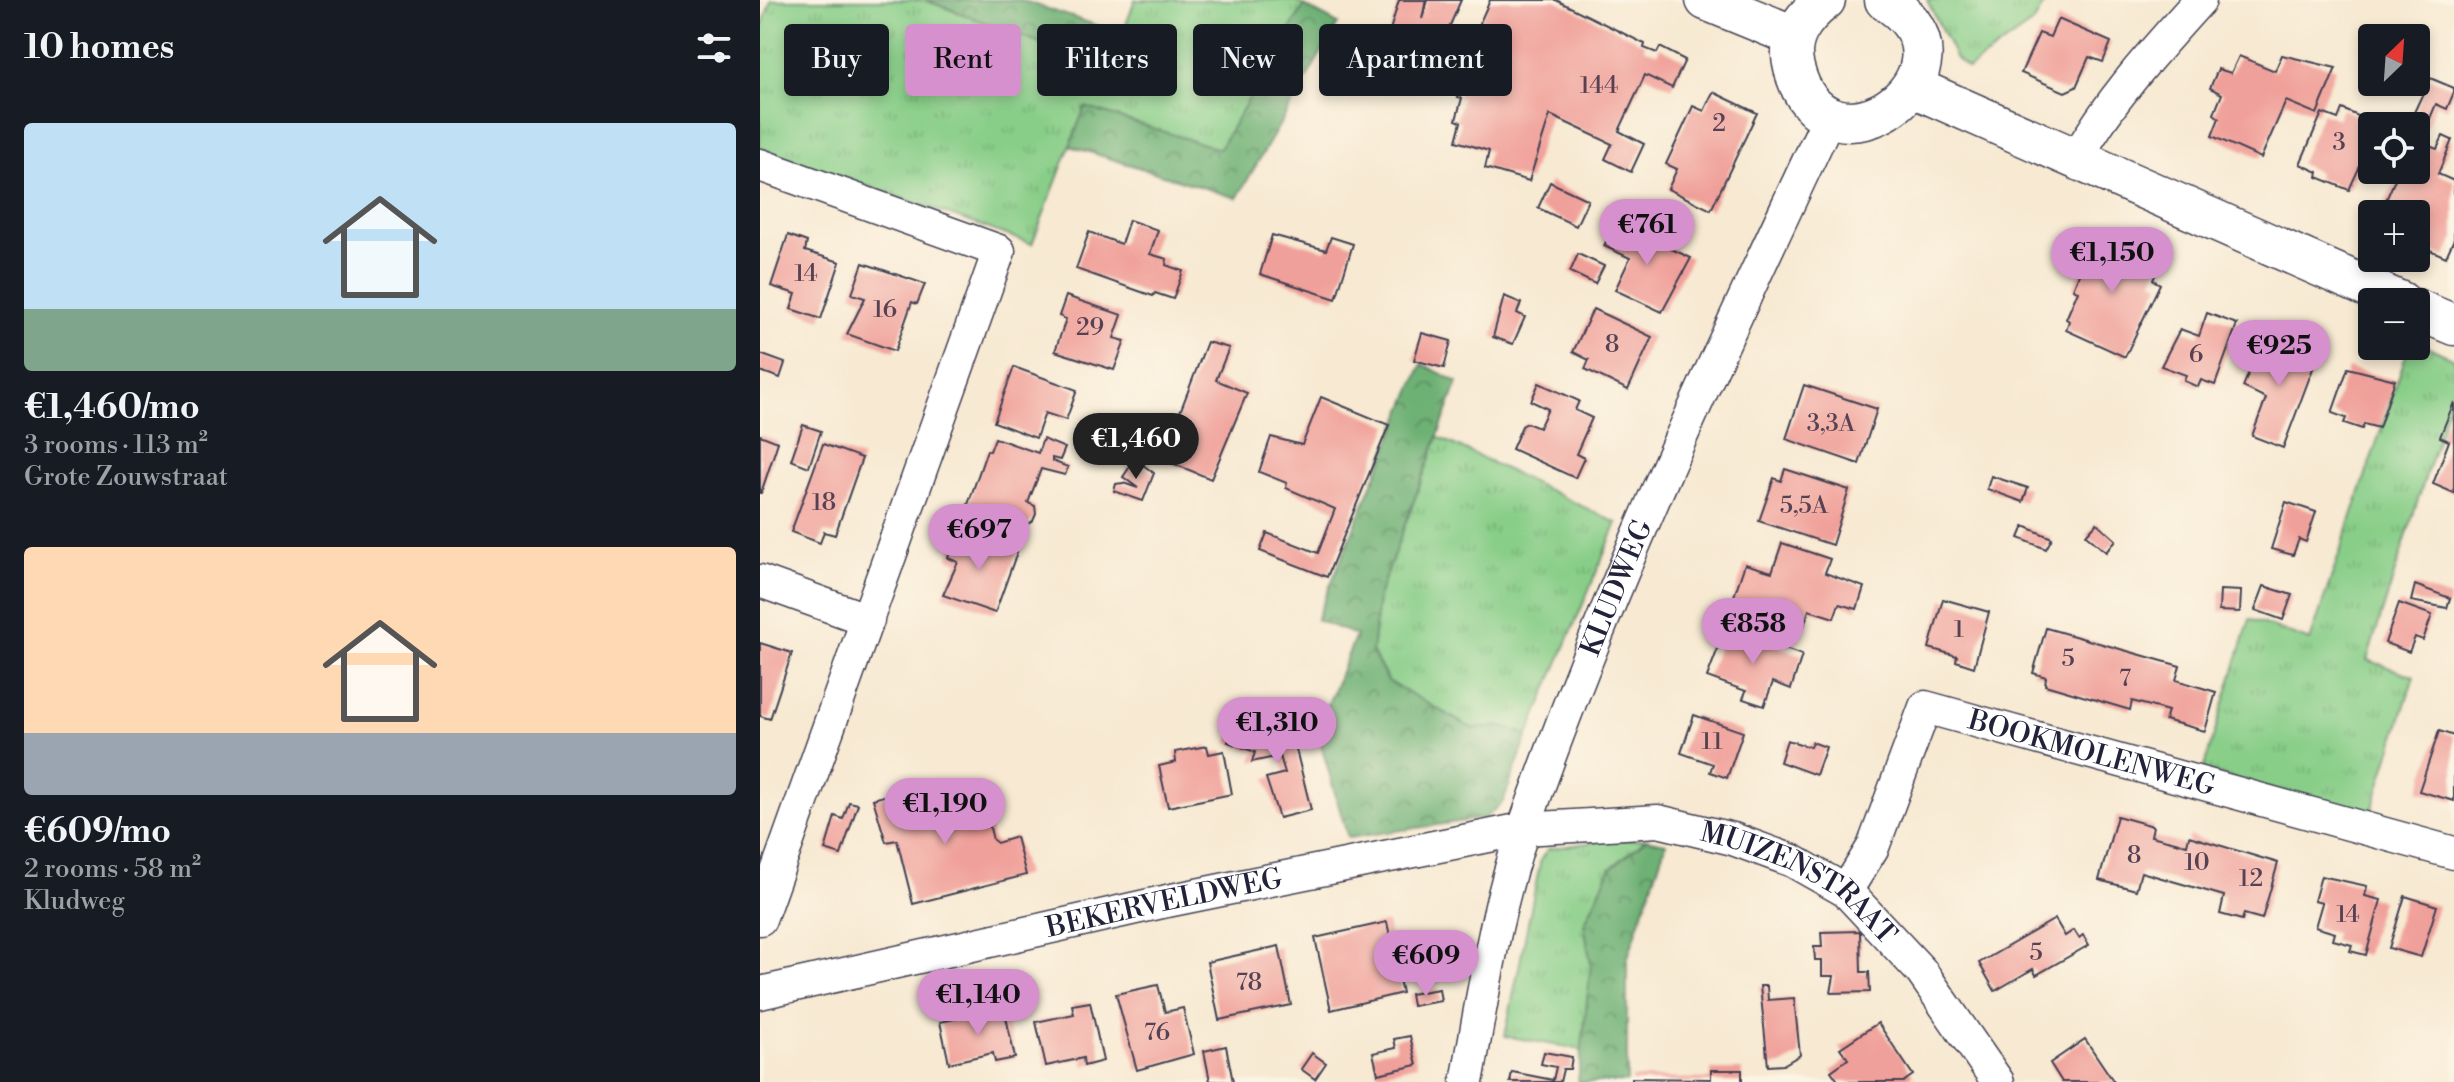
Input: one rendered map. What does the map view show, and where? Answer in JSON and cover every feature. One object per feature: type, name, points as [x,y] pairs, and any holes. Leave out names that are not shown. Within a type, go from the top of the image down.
[{"type":"street","points":[[1706,0],[1794,36]]},
{"type":"street","points":[[1825,0],[1807,14],[1794,36],[1791,59],[1797,82],[1810,102],[1830,115],[1867,120],[1886,113],[1901,102],[1913,87],[1921,60],[1916,33],[1901,10],[1885,0]]},
{"type":"street","points":[[2075,161],[2118,93],[2200,0]]},
{"type":"street","points":[[1913,87],[2369,288]]},
{"type":"street","name":"KLUDWEG","points":[[1467,1082],[1498,919],[1523,829],[1681,432],[1830,115]]},
{"type":"street","points":[[760,165],[999,251],[760,919]]},
{"type":"street","points":[[2430,315],[2454,325]]},
{"type":"street","points":[[760,581],[868,620]]},
{"type":"street","name":"BOOKMOLENWEG","points":[[1846,891],[1873,847],[1925,707],[2454,853]]},
{"type":"street","name":"MUIZENSTRAAT","points":[[1523,829],[1658,821],[1733,839],[1793,861],[1846,891],[1921,971],[1998,1082]]},
{"type":"street","name":"BEKERVELDWEG","points":[[760,993],[1167,901],[1523,829]]},
{"type":"green space","points":[[771,0],[925,0],[989,24],[905,24],[905,96],[1021,96],[1021,36],[1037,42],[1037,96],[1177,96],[1177,24],[1126,24],[1135,0],[1294,0],[1304,6],[1293,24],[1193,24],[1193,96],[1251,96],[1219,149],[1085,107],[1032,244],[760,148],[760,34]]},
{"type":"green space","points":[[925,0],[1021,0],[1093,24],[1037,24],[1037,42],[1021,36],[1021,24],[989,24]]},
{"type":"green space","points":[[1927,0],[2046,0],[2034,22],[1968,69],[1956,59]]},
{"type":"green space","points":[[1304,6],[1338,24],[1319,24],[1319,57],[1303,84],[1303,24],[1293,24]]},
{"type":"green space","points":[[1251,96],[1296,96],[1237,198],[1070,146],[1085,107],[1219,149]]},
{"type":"green space","points":[[2430,348],[2454,359],[2454,387],[2367,660],[2414,676],[2370,817],[2203,770],[2250,619],[2310,641],[2404,360],[2430,360]]},
{"type":"green space","points":[[1422,364],[1458,382],[1378,597],[1372,652],[1388,681],[1473,729],[1497,726],[1528,735],[1503,802],[1485,818],[1348,838],[1317,731],[1356,635],[1316,620]]},
{"type":"green space","points":[[1438,437],[1617,523],[1528,735],[1497,726],[1473,729],[1388,681],[1372,652],[1378,597]]},
{"type":"green space","points":[[1646,839],[1610,869],[1584,924],[1591,964],[1583,1050],[1505,1036],[1541,859],[1548,849],[1600,841]]},
{"type":"green space","points":[[1646,839],[1666,843],[1627,960],[1627,1082],[1578,1082],[1591,964],[1584,924],[1610,869]]},
{"type":"building","points":[[1399,0],[1426,0],[1422,19],[1428,0],[1461,0],[1451,24],[1392,24]]},
{"type":"building","points":[[1490,0],[1556,0],[1645,44],[1644,48],[1657,53],[1660,47],[1685,60],[1672,88],[1645,75],[1619,131],[1644,144],[1631,172],[1605,159],[1612,144],[1550,115],[1529,181],[1485,168],[1489,151],[1456,141],[1461,122],[1456,120],[1462,98],[1458,96],[1512,96],[1512,24],[1480,24]]},
{"type":"building","points":[[2058,19],[2111,42],[2103,62],[2089,57],[2076,87],[2065,92],[2021,73],[2039,33],[2050,37]]},
{"type":"building","points":[[2282,55],[2336,68],[2317,114],[2286,101],[2261,158],[2212,136],[2219,118],[2214,114],[2222,94],[2210,88],[2218,69],[2231,73],[2239,56],[2275,71]]},
{"type":"building","points":[[2430,78],[2454,88],[2447,109],[2436,104],[2430,118],[2430,112],[2414,112],[2422,96],[2430,96]]},
{"type":"building","points":[[1713,92],[1757,113],[1711,210],[1668,189],[1677,169],[1666,164],[1693,106],[1704,111]]},
{"type":"building","points":[[2342,109],[2358,116],[2358,170],[2349,190],[2317,177],[2318,172],[2300,164],[2322,113],[2338,119]]},
{"type":"building","points":[[2443,136],[2452,140],[2438,174],[2454,181],[2454,239],[2446,257],[2430,250],[2430,200],[2386,200],[2393,184],[2430,184],[2430,146],[2437,149]]},
{"type":"building","points":[[1550,182],[1588,200],[1576,226],[1538,208]]},
{"type":"building","points":[[1129,220],[1158,230],[1150,254],[1167,259],[1166,265],[1183,271],[1173,299],[1155,293],[1153,296],[1076,269],[1089,232],[1121,244]]},
{"type":"building","points":[[1615,223],[1691,258],[1662,312],[1615,290],[1630,258],[1604,246]]},
{"type":"building","points":[[2095,234],[2160,263],[2153,280],[2160,284],[2125,357],[2066,330],[2069,321],[2066,319],[2078,291],[2073,289]]},
{"type":"building","points":[[788,235],[807,242],[805,251],[840,262],[821,319],[791,309],[796,294],[771,286]]},
{"type":"building","points":[[1272,235],[1326,250],[1331,237],[1353,244],[1336,299],[1260,274]]},
{"type":"building","points":[[1578,254],[1604,266],[1595,284],[1570,272]]},
{"type":"building","points":[[863,263],[925,284],[917,304],[912,302],[895,351],[847,334],[865,298],[852,294]]},
{"type":"building","points":[[1066,296],[1122,315],[1114,338],[1125,341],[1114,370],[1055,351],[1066,319],[1059,316]]},
{"type":"building","points":[[1504,296],[1521,303],[1517,313],[1525,317],[1513,344],[1493,337]]},
{"type":"building","points":[[1593,309],[1652,337],[1628,390],[1585,369],[1589,360],[1573,352]]},
{"type":"building","points":[[2207,313],[2237,324],[2215,385],[2201,380],[2198,387],[2184,381],[2186,375],[2161,366],[2180,329],[2199,336]]},
{"type":"building","points":[[1422,333],[1451,341],[1444,368],[1414,360]]},
{"type":"building","points":[[2262,340],[2282,346],[2291,344],[2318,355],[2283,448],[2252,436],[2266,398],[2243,387]]},
{"type":"building","points":[[1207,342],[1229,348],[1216,380],[1247,393],[1211,479],[1162,459]]},
{"type":"building","points":[[760,354],[785,363],[780,378],[760,371]]},
{"type":"building","points":[[1014,367],[1077,390],[1066,420],[1045,413],[1036,438],[994,422]]},
{"type":"building","points":[[2348,368],[2395,380],[2379,428],[2364,424],[2362,429],[2344,423],[2346,418],[2332,413]]},
{"type":"building","points":[[1539,383],[1579,401],[1575,410],[1592,418],[1576,454],[1584,458],[1575,478],[1512,449],[1522,426],[1527,423],[1539,428],[1548,409],[1531,401]]},
{"type":"building","points":[[1804,385],[1877,409],[1859,464],[1786,439]]},
{"type":"building","points":[[1321,397],[1389,425],[1327,577],[1260,551],[1267,533],[1318,553],[1335,509],[1286,488],[1287,483],[1259,472],[1271,437],[1302,445]]},
{"type":"building","points":[[2454,402],[2454,493],[2433,484],[2449,441],[2440,437]]},
{"type":"building","points":[[803,425],[821,431],[809,467],[791,460]]},
{"type":"building","points":[[760,435],[778,442],[761,493],[760,493]]},
{"type":"building","points":[[995,438],[1038,453],[1043,439],[1065,448],[1060,460],[1052,458],[1052,461],[1068,467],[1065,475],[1041,469],[1028,503],[1035,506],[1036,514],[1033,521],[1026,525],[989,511],[984,524],[964,516],[987,450],[990,451]]},
{"type":"building","points":[[823,444],[862,458],[835,535],[824,532],[820,543],[791,532]]},
{"type":"building","points":[[1135,459],[1154,473],[1143,501],[1114,491],[1116,484],[1123,483],[1138,488],[1123,477]]},
{"type":"building","points":[[1785,469],[1849,490],[1832,545],[1759,521],[1774,478],[1781,481]]},
{"type":"building","points":[[1991,476],[2028,488],[2023,502],[1987,489]]},
{"type":"building","points":[[2286,502],[2316,512],[2306,542],[2299,539],[2293,555],[2271,549]]},
{"type":"building","points":[[2097,523],[2116,540],[2106,552],[2086,535]]},
{"type":"building","points":[[2024,526],[2052,538],[2046,549],[2019,538]]},
{"type":"building","points":[[958,531],[1017,552],[995,613],[943,595],[958,562],[948,558]]},
{"type":"building","points":[[1782,543],[1830,559],[1825,573],[1864,587],[1857,609],[1839,604],[1834,618],[1809,610],[1804,626],[1732,602],[1745,564],[1772,572]]},
{"type":"building","points":[[2415,585],[2450,598],[2447,608],[2411,601]]},
{"type":"building","points":[[2264,586],[2292,595],[2283,620],[2255,610]]},
{"type":"building","points":[[2220,590],[2241,591],[2240,612],[2219,611]]},
{"type":"building","points":[[1943,599],[1989,612],[1974,667],[1956,661],[1957,656],[1929,648]]},
{"type":"building","points":[[2399,603],[2432,615],[2423,640],[2415,637],[2409,652],[2385,643]]},
{"type":"building","points":[[1726,628],[1802,655],[1791,689],[1773,682],[1764,706],[1743,699],[1746,691],[1707,677]]},
{"type":"building","points":[[2046,628],[2180,666],[2176,680],[2216,692],[2205,731],[2165,720],[2168,711],[2132,701],[2130,710],[2045,685],[2046,677],[2033,673]]},
{"type":"building","points":[[760,643],[792,653],[770,719],[760,716]]},
{"type":"building","points":[[1694,715],[1743,732],[1727,778],[1710,772],[1713,764],[1681,753]]},
{"type":"building","points":[[1236,721],[1263,732],[1290,725],[1311,810],[1279,818],[1266,778],[1285,773],[1280,756],[1252,762],[1255,752],[1228,742]]},
{"type":"building","points":[[2439,731],[2454,736],[2454,801],[2419,791]]},
{"type":"building","points":[[1787,740],[1810,747],[1812,742],[1826,747],[1816,775],[1780,762]]},
{"type":"building","points":[[1207,746],[1209,754],[1224,751],[1232,794],[1168,807],[1159,766],[1176,762],[1175,752]]},
{"type":"building","points":[[925,784],[932,810],[957,804],[960,813],[985,808],[993,840],[997,843],[1016,837],[1026,875],[913,904],[897,840],[886,842],[873,799]]},
{"type":"building","points":[[849,802],[858,804],[841,855],[825,850],[835,816],[843,819]]},
{"type":"building","points":[[2117,816],[2153,826],[2151,836],[2187,845],[2189,836],[2278,863],[2262,919],[2244,914],[2242,920],[2220,914],[2224,896],[2141,872],[2136,890],[2099,880]]},
{"type":"building","points":[[2321,876],[2367,886],[2365,896],[2381,900],[2366,955],[2350,951],[2352,945],[2333,940],[2335,933],[2315,927],[2322,903],[2314,901]]},
{"type":"building","points":[[2405,896],[2437,906],[2421,957],[2389,948]]},
{"type":"building","points":[[2055,919],[2065,936],[2074,930],[2079,938],[2083,935],[2089,945],[2036,975],[2033,969],[1995,991],[1979,963]]},
{"type":"building","points":[[1387,922],[1402,993],[1331,1010],[1315,938]]},
{"type":"building","points":[[1860,931],[1861,972],[1869,972],[1870,992],[1831,993],[1834,976],[1822,976],[1822,960],[1815,960],[1814,947],[1822,947],[1821,932]]},
{"type":"building","points":[[1279,946],[1291,1005],[1219,1020],[1207,962]]},
{"type":"building","points":[[1158,985],[1165,1012],[1183,1008],[1194,1054],[1137,1070],[1116,994]]},
{"type":"building","points":[[1760,986],[1767,986],[1768,1000],[1794,998],[1800,1055],[1783,1065],[1768,1066]]},
{"type":"building","points":[[1439,989],[1441,1001],[1412,1006],[1410,994]]},
{"type":"building","points":[[1090,1002],[1103,1061],[1084,1066],[1083,1058],[1046,1066],[1036,1022],[1074,1014],[1072,1005]]},
{"type":"building","points":[[1004,1008],[1015,1058],[995,1062],[993,1053],[949,1063],[940,1022]]},
{"type":"building","points":[[1878,1023],[1913,1075],[1903,1082],[1839,1082],[1831,1071],[1848,1059],[1840,1048]]},
{"type":"building","points":[[1410,1036],[1417,1065],[1378,1074],[1373,1053],[1396,1048],[1394,1039]]},
{"type":"building","points":[[2085,1039],[2114,1082],[2062,1082],[2050,1063]]},
{"type":"building","points":[[1226,1046],[1233,1082],[1210,1081],[1204,1051]]},
{"type":"building","points":[[1544,1052],[1572,1057],[1570,1069],[1563,1069],[1560,1082],[1510,1082],[1512,1072],[1553,1080],[1556,1067],[1541,1064]]},
{"type":"building","points":[[1312,1053],[1326,1063],[1315,1079],[1301,1069]]},
{"type":"building","points":[[1711,1070],[1742,1070],[1742,1082],[1632,1082],[1632,1078],[1711,1079]]}]
